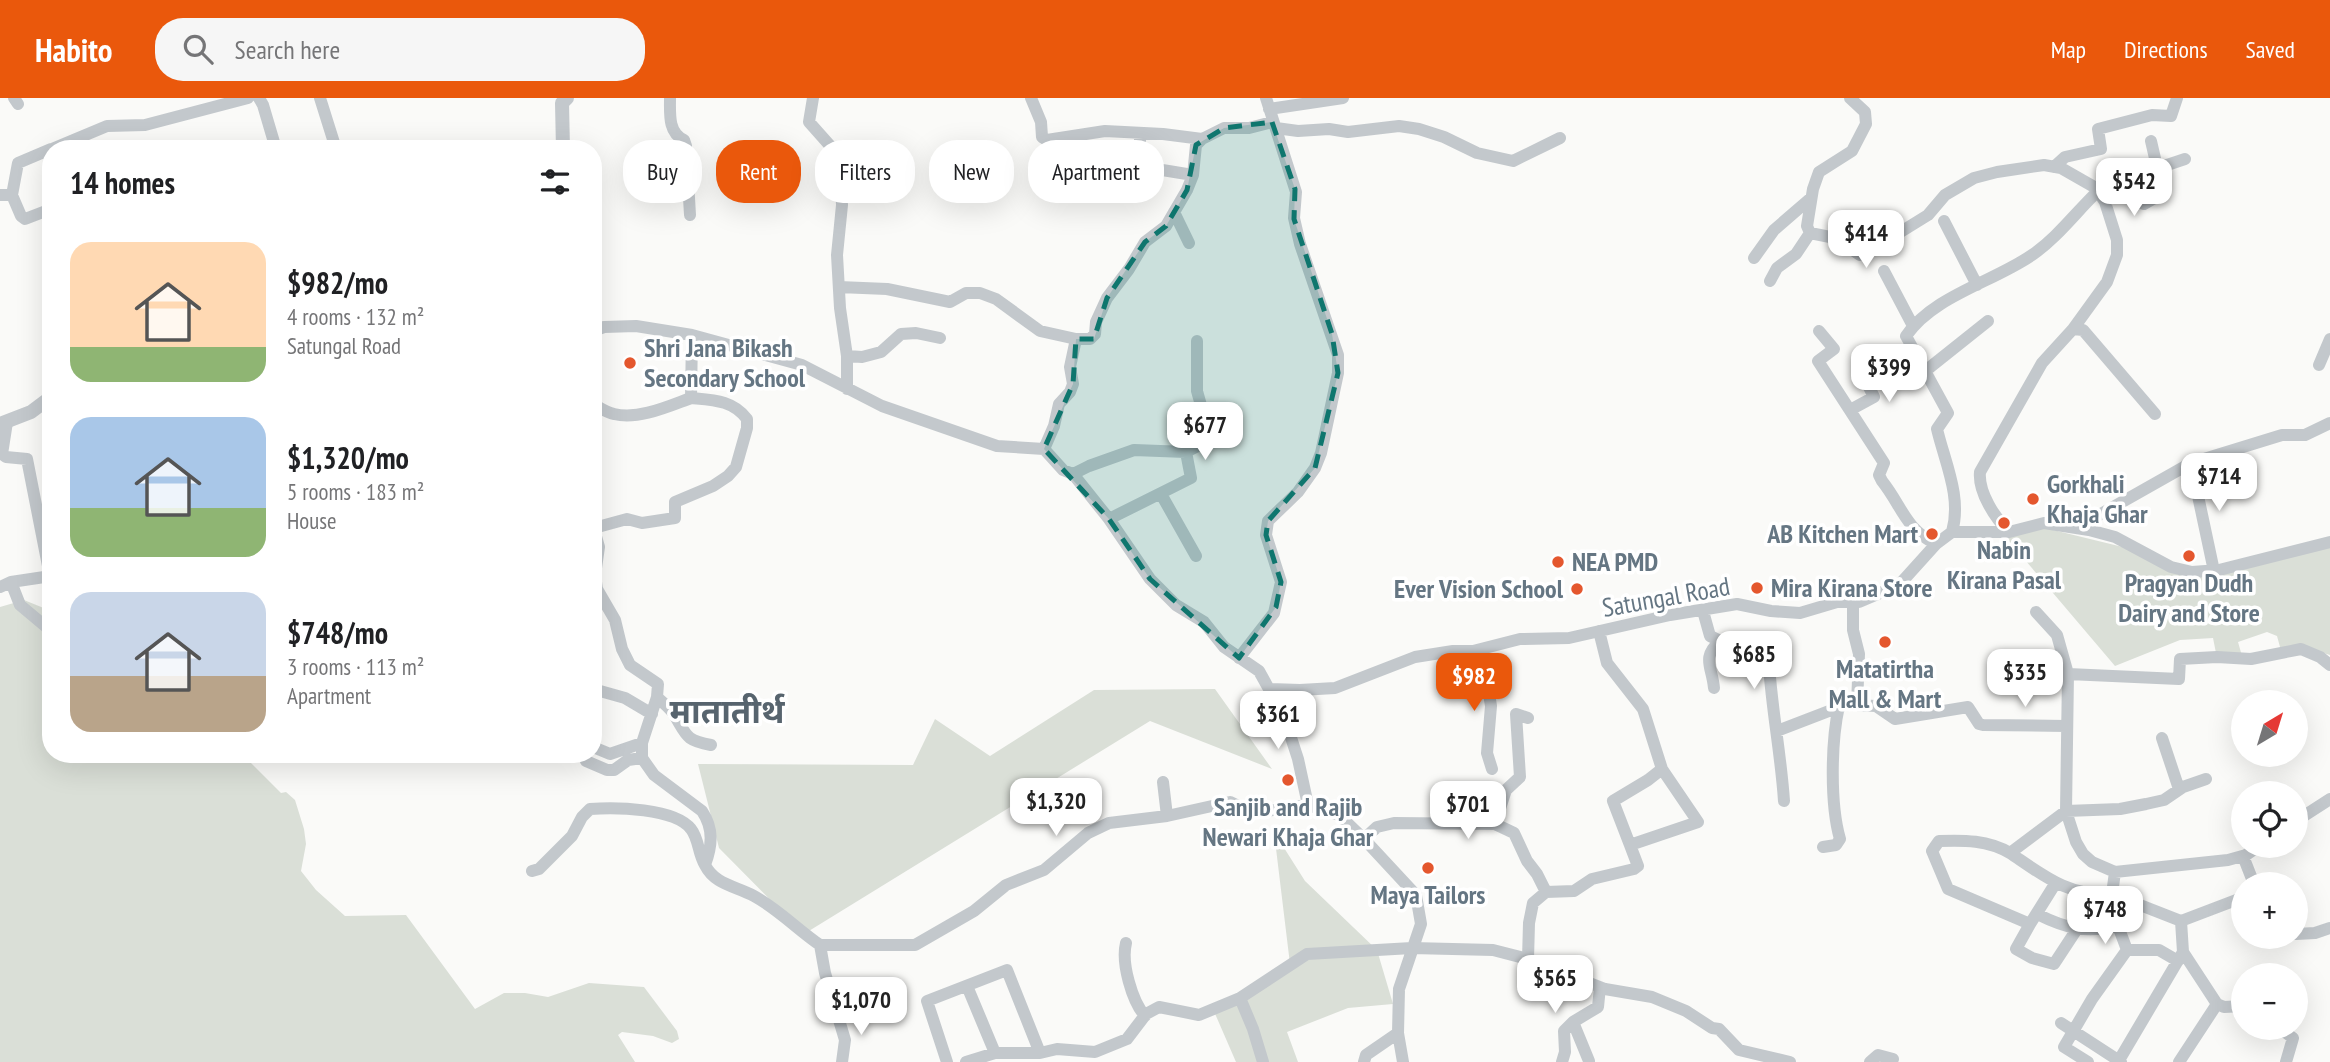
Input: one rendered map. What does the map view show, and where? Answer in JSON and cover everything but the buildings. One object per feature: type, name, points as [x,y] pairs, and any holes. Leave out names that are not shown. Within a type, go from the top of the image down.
[{"type":"street","points":[[73,140],[107,126],[145,125],[248,98]]},
{"type":"street","points":[[259,98],[273,140]]},
{"type":"street","points":[[320,98],[333,140]]},
{"type":"street","points":[[563,140],[562,103],[567,98]]},
{"type":"street","points":[[670,98],[672,129],[676,136],[684,139],[686,146],[690,215]]},
{"type":"street","points":[[813,98],[810,122],[833,149],[840,168],[842,205],[837,255],[840,308],[847,356],[847,389]]},
{"type":"street","points":[[1031,98],[1041,122],[1044,139],[1105,131],[1202,139]]},
{"type":"street","points":[[839,287],[887,289],[950,302],[966,293],[980,293],[996,299],[1040,331],[1076,339],[1090,339],[1107,298],[1145,242],[1166,226],[1174,212],[1194,175],[1196,145],[1202,139],[1224,128],[1249,128],[1271,114],[1343,98]]},
{"type":"street","points":[[1810,233],[1807,226],[1811,198],[1819,172],[1852,151],[1866,124],[1865,112],[1850,98]]},
{"type":"street","points":[[2054,167],[2065,157],[2101,149],[2098,129],[2152,116],[2171,116],[2177,98]]},
{"type":"street","points":[[1271,114],[1298,131],[1329,129],[1348,132],[1399,126],[1419,129],[1444,137],[1477,153],[1513,161],[1560,138]]},
{"type":"street","points":[[1239,658],[1274,613],[1281,582],[1266,535],[1268,521],[1298,492],[1315,468],[1321,453],[1338,373],[1338,355],[1300,244],[1294,218],[1296,192],[1271,114]]},
{"type":"street","points":[[1140,140],[1141,133]]},
{"type":"street","points":[[2151,141],[2157,167]]},
{"type":"street","points":[[42,153],[18,163],[6,195],[25,219],[42,212]]},
{"type":"street","points":[[2185,159],[2143,173],[2131,183],[2101,196],[2033,255],[1923,316],[1906,336],[1948,413],[1937,429],[1955,496],[1956,518],[1952,532],[2009,532],[2044,523],[2089,530],[2115,537],[2171,567],[2192,572],[2214,571],[2330,542]]},
{"type":"street","points":[[1810,233],[1835,239],[1860,255],[1928,215],[1945,195],[1974,178],[2044,165],[2083,179],[2101,196],[2117,240],[2117,255],[2106,282],[2073,329],[2042,363],[1980,472],[1979,481],[1990,509],[2009,532]]},
{"type":"street","points":[[1164,170],[1194,175]]},
{"type":"street","points":[[2131,183],[2141,203],[2156,197]]},
{"type":"street","points":[[1754,258],[1774,230],[1811,198]]},
{"type":"street","points":[[1174,212],[1189,243]]},
{"type":"street","points":[[1944,221],[1977,285]]},
{"type":"street","points":[[1770,281],[1777,268],[1796,254],[1810,233]]},
{"type":"street","points":[[1884,271],[1913,326]]},
{"type":"street","points":[[1924,372],[1988,321]]},
{"type":"street","points":[[602,328],[636,326],[692,335],[802,365],[881,406],[997,446],[1044,449],[1063,470],[1073,474],[1109,519],[1150,579],[1176,605],[1204,622],[1224,647],[1259,671],[1284,716],[1308,805]]},
{"type":"street","points":[[2073,329],[2083,330],[2155,414]]},
{"type":"street","points":[[1819,331],[1834,349],[1818,361],[1884,463],[1879,475],[1882,481],[1909,524],[1922,537],[1936,544]]},
{"type":"street","points":[[847,356],[862,357],[881,352],[901,334],[916,333],[940,338]]},
{"type":"street","points":[[691,398],[692,335]]},
{"type":"street","points":[[1044,449],[1054,426],[1059,404],[1070,392],[1073,384],[1070,367],[1076,339]]},
{"type":"street","points":[[2319,365],[2330,340]]},
{"type":"street","points":[[1073,474],[1134,450],[1186,452],[1206,442],[1206,423],[1197,391],[1197,341]]},
{"type":"street","points":[[1850,410],[1874,397],[1864,377]]},
{"type":"street","points":[[602,408],[613,414],[628,415],[657,410],[691,398],[731,405],[747,419],[747,429],[736,467],[713,486],[675,502],[675,518],[642,523],[627,519],[602,525]]},
{"type":"street","points":[[42,404],[32,412],[3,423],[2,454],[6,457],[27,459],[42,535]]},
{"type":"street","points":[[2089,530],[2092,519],[2191,463],[2282,435],[2305,435],[2330,423]]},
{"type":"street","points":[[1109,519],[1191,478],[1186,452]]},
{"type":"street","points":[[2191,463],[2214,571]]},
{"type":"street","points":[[1161,494],[1196,556]]},
{"type":"street","name":"Satungal Road","points":[[1270,689],[1335,688],[1415,657],[1482,649],[1520,639],[1569,638],[1670,615],[1737,604],[1771,611],[1800,613],[1837,603],[1859,602],[1899,585],[1936,544],[1952,532]]},
{"type":"street","points":[[42,577],[6,584],[20,605],[42,623]]},
{"type":"street","points":[[602,598],[615,620],[627,659],[636,670],[658,684],[657,696],[642,743],[642,758],[654,775],[702,811],[707,819],[711,848],[705,865]]},
{"type":"street","points":[[1853,602],[1853,630],[1859,653],[1857,705]]},
{"type":"street","points":[[1703,611],[1710,636],[1769,665],[1784,801]]},
{"type":"street","points":[[2036,612],[2057,635],[2068,674],[2066,811],[2083,854],[2092,862],[2115,872],[2236,858]]},
{"type":"street","points":[[1599,631],[1607,663],[1643,709],[1662,769],[1698,822],[1630,845]]},
{"type":"street","points":[[1714,688],[1708,656],[1720,641]]},
{"type":"street","points":[[1482,649],[1491,706],[1487,753],[1492,769]]},
{"type":"street","points":[[2068,674],[2179,679],[2180,659],[2217,657],[2251,660],[2301,649],[2320,657],[2330,665]]},
{"type":"street","points":[[602,692],[625,698],[652,714]]},
{"type":"street","points":[[657,696],[673,712],[681,729],[691,741],[711,745]]},
{"type":"street","points":[[1777,731],[1839,706],[1857,705],[1876,706],[1895,719],[1968,707],[1979,724],[1983,725],[2066,726]]},
{"type":"street","points":[[1823,847],[1836,845],[1840,839],[1834,764],[1834,727],[1839,706]]},
{"type":"street","points":[[1495,824],[1506,789],[1520,777],[1516,714],[1528,718]]},
{"type":"street","points":[[2162,738],[2179,789]]},
{"type":"street","points":[[602,751],[610,754],[642,743]]},
{"type":"street","points":[[591,763],[614,770],[628,760],[642,758]]},
{"type":"street","points":[[1528,959],[1530,914],[1533,903],[1546,892],[1574,891],[1592,879],[1638,866],[1613,801],[1662,769]]},
{"type":"street","points":[[2010,853],[2066,811],[2120,809],[2164,800],[2179,789],[2206,779]]},
{"type":"street","points":[[1163,782],[1167,816]]},
{"type":"street","points":[[2308,813],[2330,799]]},
{"type":"street","points":[[532,871],[539,869],[572,836],[582,817],[590,809],[605,807],[638,810],[681,821],[689,826],[694,834],[699,856],[710,874],[726,885],[755,897],[820,945],[915,945],[974,911],[1006,885],[1044,870],[1088,833],[1110,823],[1167,816],[1230,802],[1253,813],[1308,805],[1339,815],[1416,895],[1421,924],[1399,989],[1398,1033],[1400,1055],[1404,1062]]},
{"type":"street","points":[[1364,839],[1377,827],[1394,823],[1495,824],[1514,834],[1546,892]]},
{"type":"street","points":[[2127,950],[2118,926],[2096,931],[2077,929],[2034,919],[1948,889],[1933,851],[1939,841],[1969,840],[1999,847],[2055,884],[2093,896],[2112,894],[2181,921],[2231,902]]},
{"type":"street","points":[[2112,894],[2115,872]]},
{"type":"street","points":[[2055,884],[2016,949],[2032,958],[2054,964],[2077,929]]},
{"type":"street","points":[[2061,1023],[2119,1062],[2180,956],[2181,921]]},
{"type":"street","points":[[2308,933],[2330,928]]},
{"type":"street","points":[[1125,943],[1123,956],[1126,971],[1137,1007],[1145,1016]]},
{"type":"street","points":[[820,945],[825,973],[845,1040],[842,1062]]},
{"type":"street","points":[[966,1062],[995,1053],[1057,1049],[1095,1052],[1127,1039],[1145,1016],[1159,1007],[1199,1015],[1240,998],[1307,954],[1412,948],[1493,950],[1528,959],[1600,987],[1620,993],[1653,997],[1712,1028],[1719,1029],[1739,1050],[1790,1062]]},
{"type":"street","points":[[2127,950],[2159,950],[2180,956],[2217,1004],[2231,1007]]},
{"type":"street","points":[[2088,1062],[2064,1047],[2092,999],[2127,950]]},
{"type":"street","points":[[947,1062],[927,1001],[1007,970],[1040,1052]]},
{"type":"street","points":[[967,986],[995,1053]]},
{"type":"street","points":[[1562,1062],[1565,1052],[1564,1031],[1573,1022],[1598,1007],[1600,987]]},
{"type":"street","points":[[1240,998],[1263,1062]]},
{"type":"street","points":[[2179,1062],[2217,1004]]},
{"type":"street","points":[[1573,1022],[1589,1061]]},
{"type":"street","points":[[1364,1062],[1366,1055],[1398,1033]]},
{"type":"street","points":[[2286,1062],[2292,1040]]},
{"type":"street","points":[[1870,1062],[1878,1055],[1893,1059]]},
{"type":"highlighted area","points":[[1272,122],[1295,189],[1294,219],[1332,334],[1338,373],[1315,468],[1268,521],[1266,535],[1281,582],[1276,607],[1239,658],[1150,579],[1109,519],[1044,449],[1073,384],[1076,339],[1094,339],[1107,298],[1145,242],[1166,226],[1187,190],[1196,145],[1224,128]]},
{"type":"shaded area","points":[[2045,528],[2131,549],[2191,578],[2330,545],[2330,655],[2310,649],[2280,647],[2277,636],[2267,632],[2238,642],[2242,656],[2216,653],[2213,638],[2180,640],[2115,666],[2003,534]]},
{"type":"shaded area","points":[[24,600],[42,607],[42,763],[251,763],[281,793],[286,792],[295,800],[306,844],[301,871],[316,890],[345,916],[406,915],[475,1009],[504,993],[548,997],[589,983],[644,987],[677,1031],[679,1039],[672,1043],[653,1036],[622,1032],[618,1035],[635,1062],[0,1062],[0,607]]},
{"type":"shaded area","points":[[1215,689],[1272,769],[1150,721],[804,934],[719,848],[698,764],[913,765],[935,719],[990,756],[1094,690]]},
{"type":"shaded area","points":[[1274,832],[1305,881],[1377,950],[1393,1004],[1348,1008],[1287,1032],[1298,1062],[1236,1062],[1213,1009],[1290,964]]},
{"type":"place","name":"Shri Jana Bikash Secondary School","points":[[630,363]]},
{"type":"place","name":"Gorkhali Khaja Ghar","points":[[2033,499]]},
{"type":"place","name":"Nabin Kirana Pasal","points":[[2004,523]]},
{"type":"place","name":"AB Kitchen Mart","points":[[1932,534]]},
{"type":"place","name":"Pragyan Dudh Dairy and Store","points":[[2189,556]]},
{"type":"place","name":"NEA PMD","points":[[1558,562]]},
{"type":"place","name":"Mira Kirana Store","points":[[1757,588]]},
{"type":"place","name":"Ever Vision School","points":[[1577,589]]},
{"type":"place","name":"Matatirtha Mall & Mart","points":[[1885,642]]},
{"type":"place","name":"Sanjib and Rajib Newari Khaja Ghar","points":[[1288,780]]},
{"type":"place","name":"Maya Tailors","points":[[1428,868]]},
{"type":"district","name":"मातातीर्थ","points":[[727,711]]}]
